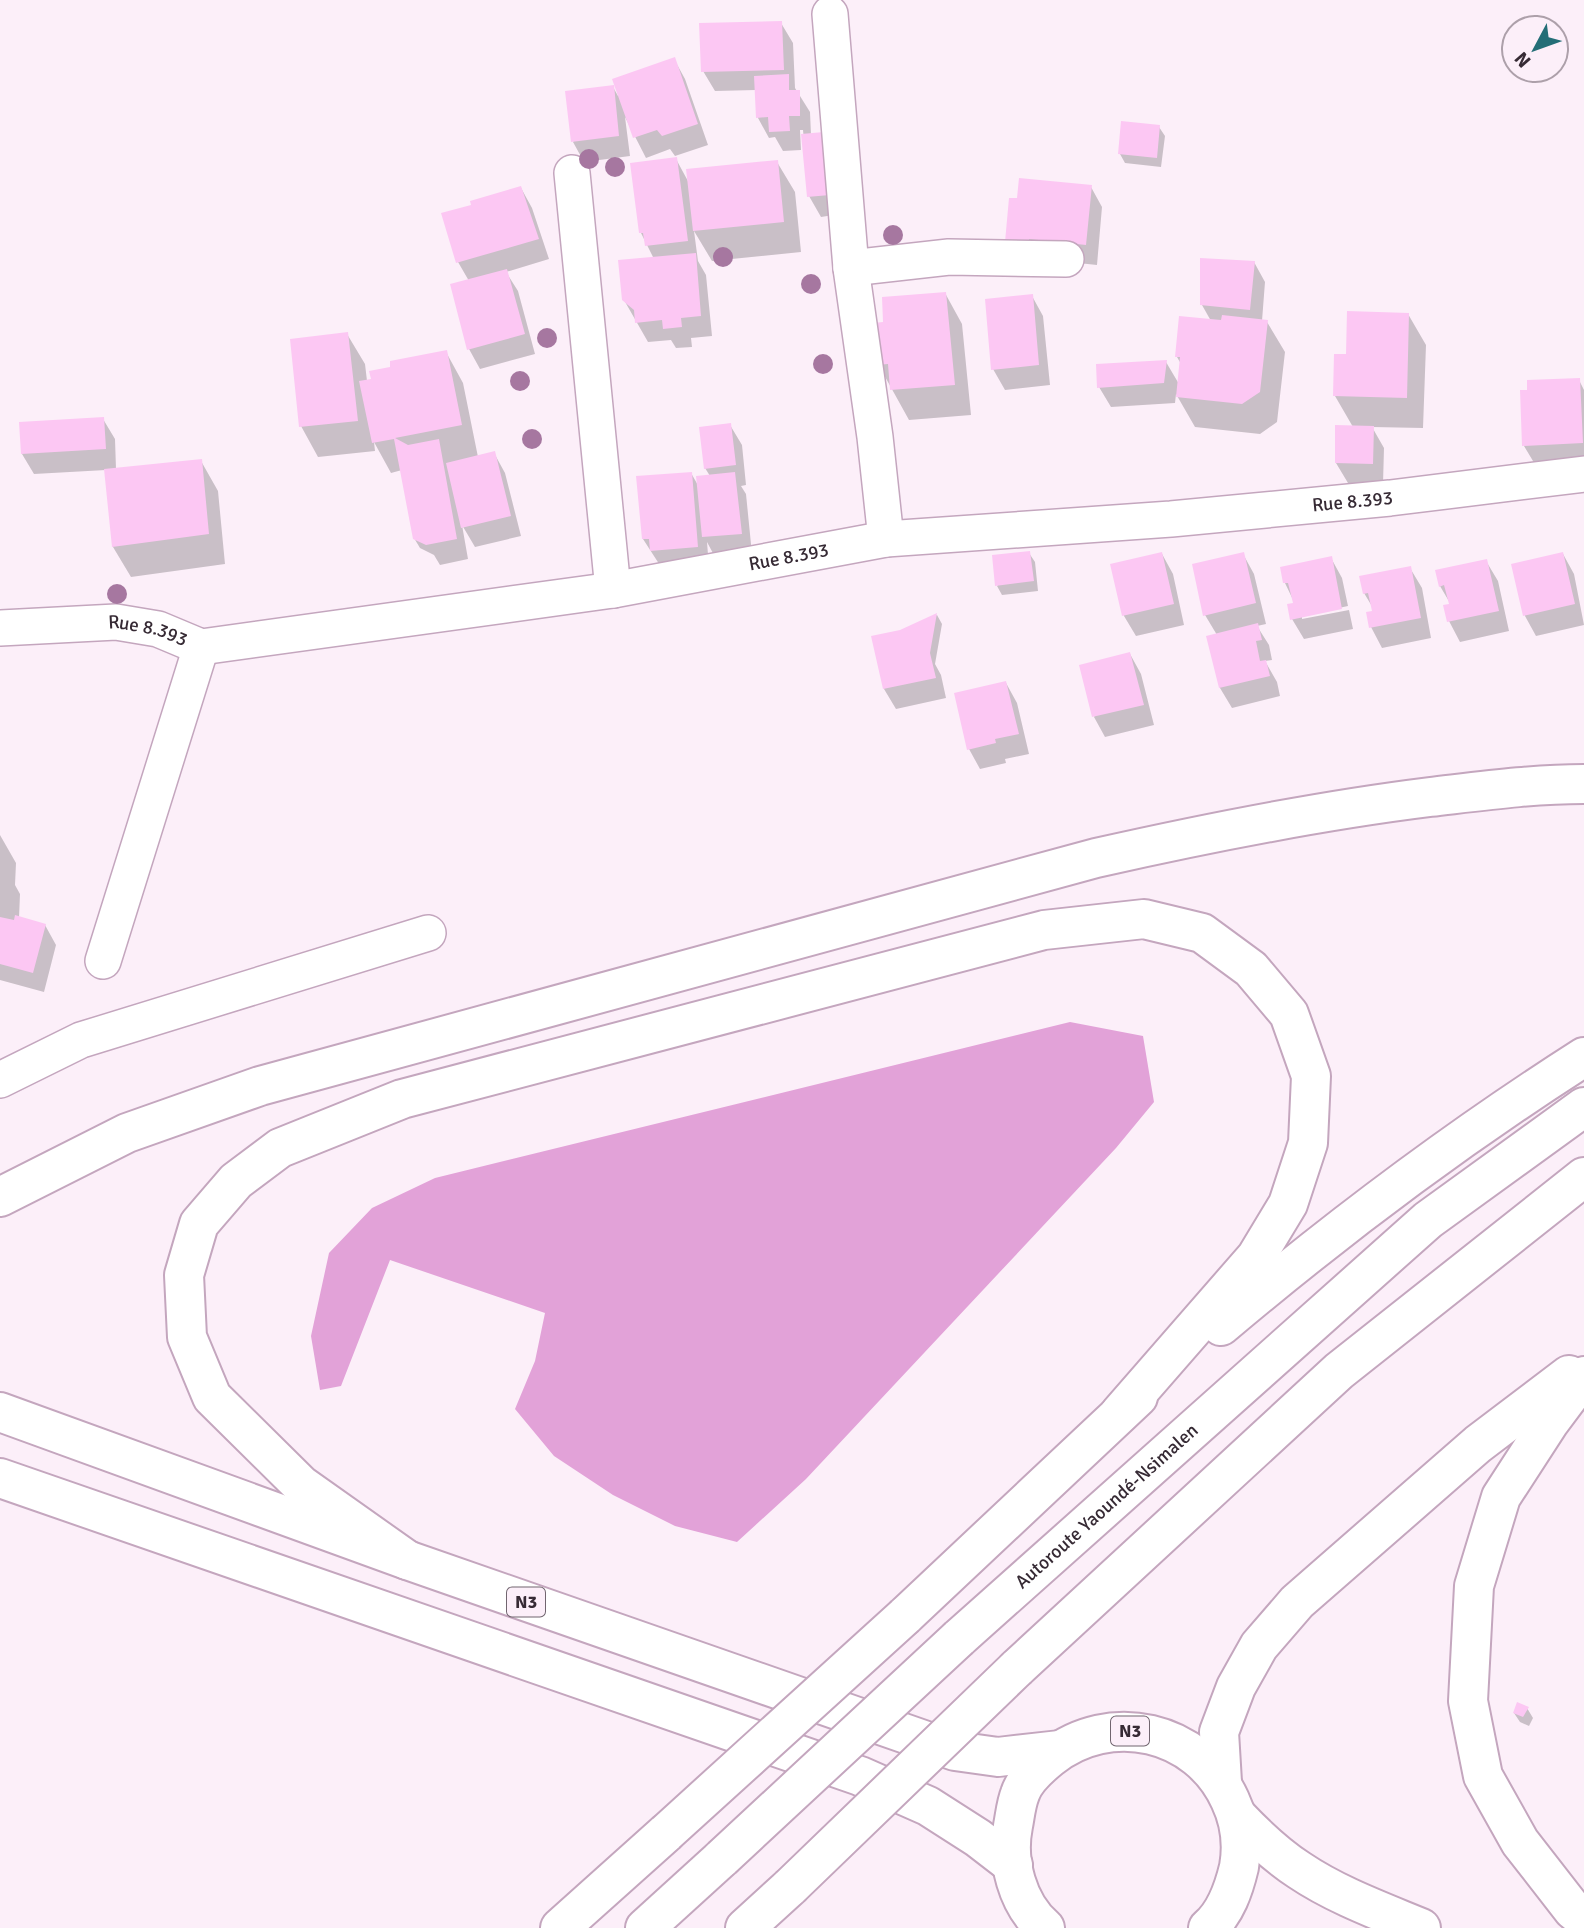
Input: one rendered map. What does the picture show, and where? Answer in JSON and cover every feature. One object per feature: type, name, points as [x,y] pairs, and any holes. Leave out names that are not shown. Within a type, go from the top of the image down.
[{"type":"highway","points":[[0,1197],[127,1133],[260,1086],[1096,858],[1216,831],[1348,807],[1544,784],[1584,784]]},
{"type":"highway","points":[[407,1560],[301,1485],[212,1397],[187,1337],[184,1275],[199,1224],[236,1181],[280,1148],[402,1099],[1044,930],[1144,919],[1202,933],[1251,969],[1289,1014],[1311,1076],[1308,1143],[1288,1204],[1256,1257],[1120,1413]]},
{"type":"highway","points":[[560,1928],[905,1616],[1120,1413],[1302,1258],[1507,1107],[1584,1057]]},
{"type":"highway","name":"Autoroute Yaoundé-Nsimalen","points":[[645,1928],[959,1638],[1428,1220],[1584,1107]]},
{"type":"highway","points":[[745,1928],[1017,1668],[1339,1371],[1584,1177]]},
{"type":"highway","points":[[1222,1782],[1219,1732],[1236,1687],[1266,1637],[1297,1602],[1478,1444],[1584,1363]]},
{"type":"highway","points":[[1584,1376],[1549,1423],[1502,1497],[1474,1586],[1468,1701],[1483,1776],[1520,1842],[1573,1910],[1584,1919]]},
{"type":"highway","name":"N3","points":[[0,1412],[407,1560],[955,1751],[998,1757],[1060,1750]]},
{"type":"highway","points":[[0,1478],[860,1776],[928,1806],[978,1838],[1013,1865]]},
{"type":"highway","name":"N3","points":[[1034,1925],[1016,1885],[1010,1845],[1020,1793],[1039,1767],[1060,1750],[1093,1735],[1128,1731],[1164,1738],[1195,1754],[1222,1782],[1238,1817],[1262,1843],[1300,1871],[1356,1900],[1421,1928]]},
{"type":"highway","name":"N3","points":[[1208,1928],[1233,1892],[1241,1854],[1238,1817]]},
{"type":"street","points":[[830,14],[851,268],[886,539]]},
{"type":"street","points":[[572,173],[613,590]]},
{"type":"street","points":[[851,268],[949,257],[1066,259]]},
{"type":"street","name":"Rue 8.393","points":[[0,628],[116,622],[158,629],[201,647],[613,590],[886,539],[1185,518],[1390,498],[1584,474]]},
{"type":"street","points":[[103,961],[201,647]]},
{"type":"street","points":[[0,1080],[81,1040],[428,933]]},
{"type":"shaded area","points":[[1070,1022],[1143,1036],[1154,1102],[1116,1148],[806,1479],[737,1542],[675,1526],[613,1495],[554,1456],[515,1409],[535,1361],[545,1313],[390,1260],[341,1386],[320,1390],[311,1336],[329,1253],[372,1208],[435,1178]]},
{"type":"building","points":[[782,21],[784,70],[701,72],[699,23]]},
{"type":"building","points":[[675,57],[698,124],[662,136],[657,130],[633,138],[612,79]]},
{"type":"building","points":[[789,74],[789,90],[800,90],[800,116],[789,116],[790,131],[769,132],[768,117],[756,118],[754,76]]},
{"type":"building","points":[[614,85],[619,136],[571,142],[565,91]]},
{"type":"building","points":[[1121,121],[1160,125],[1157,158],[1118,154]]},
{"type":"building","points":[[824,132],[830,195],[807,197],[801,134]]},
{"type":"building","points":[[677,157],[688,241],[645,246],[643,233],[639,233],[630,163]]},
{"type":"building","points":[[778,160],[784,222],[693,231],[686,169]]},
{"type":"building","points":[[1019,178],[1092,185],[1086,245],[1029,239],[1029,244],[1005,242],[1009,198],[1017,198]]},
{"type":"building","points":[[521,186],[539,239],[456,263],[441,213]]},
{"type":"building","points":[[696,253],[701,316],[681,318],[682,327],[663,329],[662,320],[635,323],[634,310],[622,300],[618,260]]},
{"type":"building","points":[[1200,258],[1255,261],[1250,310],[1200,305]]},
{"type":"building","points":[[507,269],[525,334],[467,350],[450,284]]},
{"type":"building","points":[[946,292],[955,385],[890,390],[888,364],[877,365],[873,323],[883,322],[882,297]]},
{"type":"building","points":[[1033,294],[1039,365],[991,370],[985,299]]},
{"type":"building","points":[[1347,311],[1409,313],[1407,398],[1333,396],[1334,354],[1346,354]]},
{"type":"building","points":[[1222,315],[1268,320],[1260,392],[1242,404],[1176,397],[1180,357],[1175,357],[1179,316],[1221,320]]},
{"type":"building","points":[[348,332],[358,421],[299,427],[290,339]]},
{"type":"building","points":[[447,350],[462,425],[395,438],[408,445],[439,439],[457,539],[426,545],[413,539],[394,439],[372,443],[359,381],[371,379],[369,371],[390,367],[390,361]]},
{"type":"building","points":[[1167,360],[1164,383],[1097,388],[1096,364]]},
{"type":"building","points":[[1580,378],[1583,443],[1522,446],[1520,390],[1527,390],[1527,380]]},
{"type":"building","points":[[104,417],[106,449],[21,454],[19,422]]},
{"type":"building","points":[[731,423],[736,465],[704,469],[699,427]]},
{"type":"building","points":[[1335,425],[1374,426],[1373,464],[1335,463]]},
{"type":"building","points":[[495,451],[511,516],[461,528],[446,463]]},
{"type":"building","points":[[202,459],[209,534],[112,547],[104,469]]},
{"type":"building","points":[[692,472],[698,547],[650,551],[649,539],[642,539],[636,476]]},
{"type":"building","points":[[735,472],[742,534],[702,537],[696,476]]},
{"type":"building","points":[[1030,551],[1034,581],[995,586],[992,555]]},
{"type":"building","points":[[1162,552],[1174,604],[1122,616],[1110,564]]},
{"type":"building","points":[[1244,552],[1256,603],[1203,616],[1192,564]]},
{"type":"building","points":[[1563,552],[1575,604],[1523,616],[1511,564]]},
{"type":"building","points":[[1332,556],[1342,609],[1290,620],[1287,604],[1293,603],[1288,583],[1283,583],[1280,567]]},
{"type":"building","points":[[1487,559],[1499,611],[1447,622],[1443,605],[1449,604],[1444,585],[1439,587],[1435,570]]},
{"type":"building","points":[[1411,566],[1421,618],[1369,628],[1366,612],[1372,611],[1368,593],[1363,594],[1359,576]]},
{"type":"building","points":[[937,613],[930,653],[936,678],[883,689],[871,636],[900,630]]},
{"type":"building","points":[[1258,623],[1262,640],[1256,641],[1260,661],[1266,660],[1270,676],[1219,688],[1206,636]]},
{"type":"building","points":[[1130,652],[1144,705],[1092,717],[1079,665]]},
{"type":"building","points":[[1006,681],[1019,734],[995,739],[996,743],[967,750],[954,693]]},
{"type":"building","points":[[15,915],[46,924],[33,973],[0,964],[0,917],[14,920]]},
{"type":"building","points":[[1517,1702],[1529,1707],[1523,1717],[1513,1713]]}]
